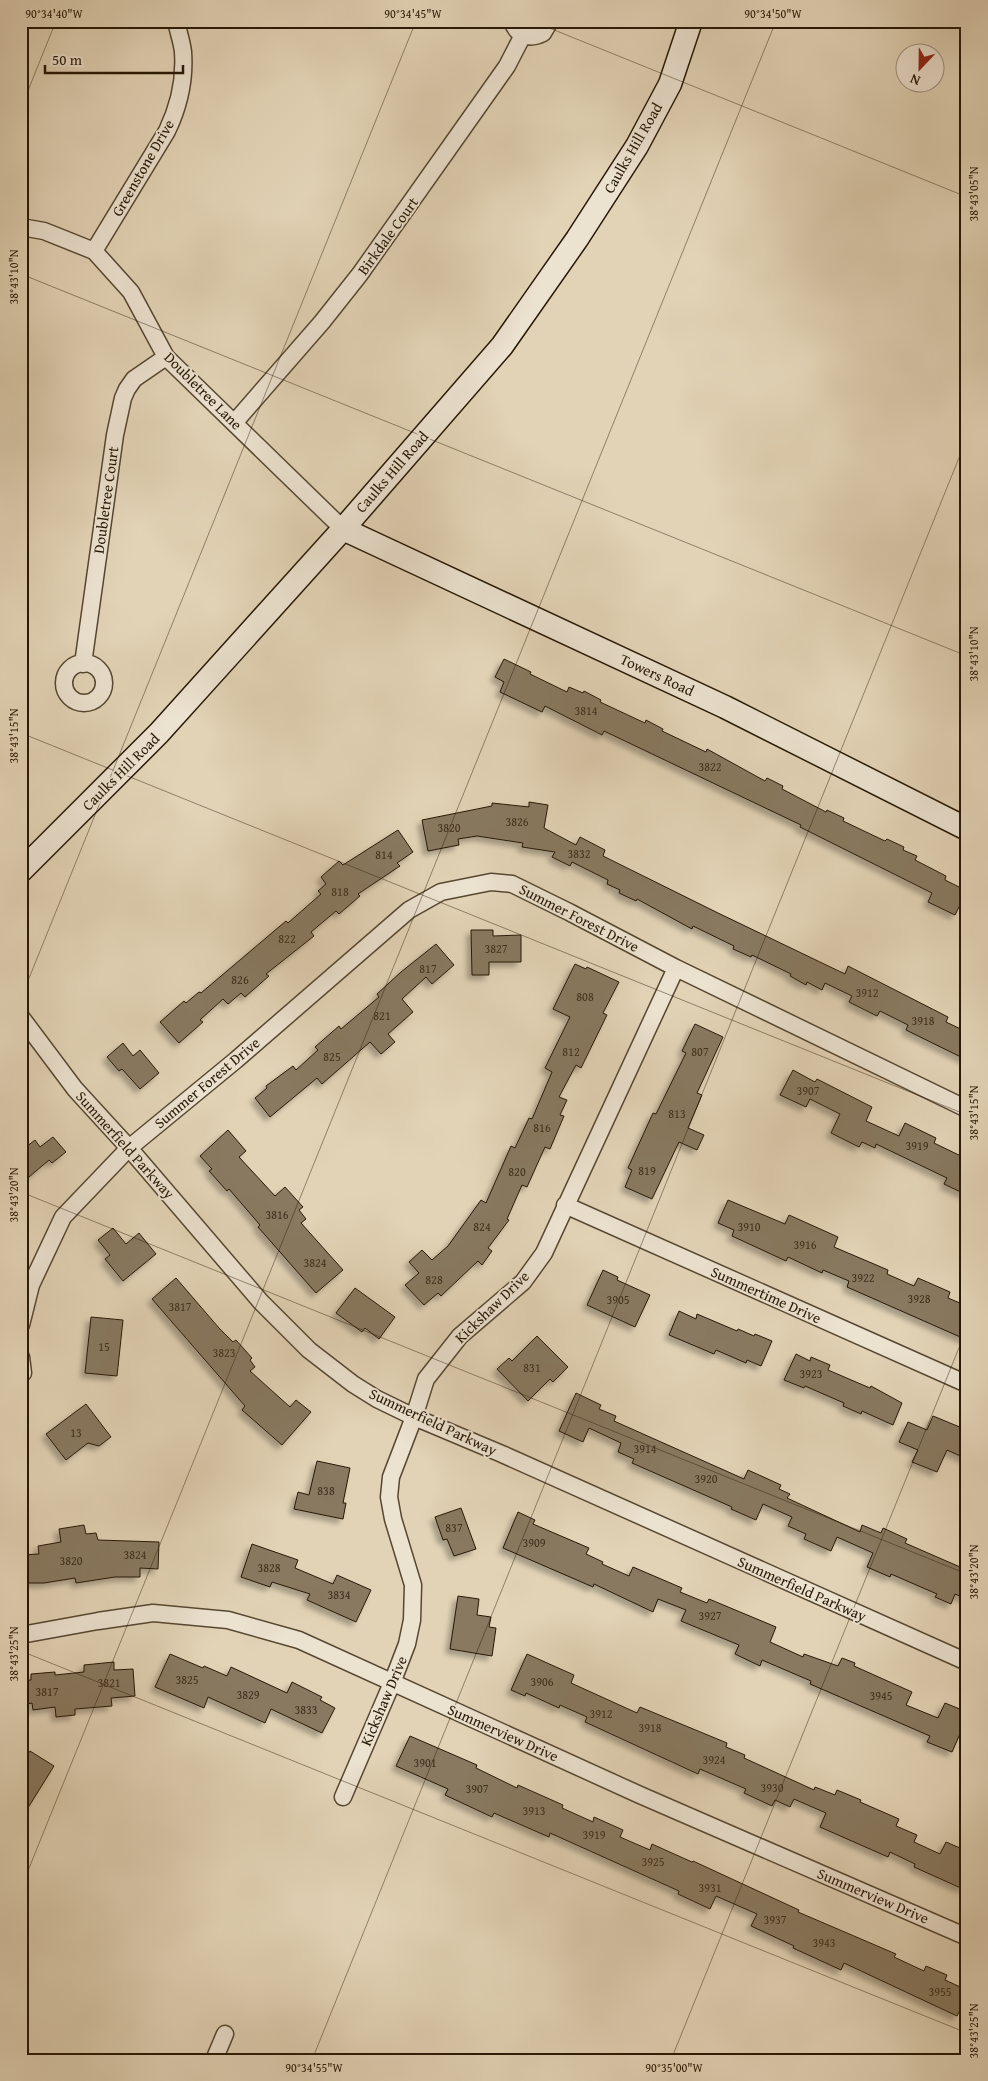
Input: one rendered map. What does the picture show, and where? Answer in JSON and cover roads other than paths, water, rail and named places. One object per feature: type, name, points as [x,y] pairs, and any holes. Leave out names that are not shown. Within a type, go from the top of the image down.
[{"type":"main road","name":"Caulks Hill Road","points":[[21,871],[159,734],[343,530],[502,346],[577,239],[638,146],[670,84],[691,21]]},
{"type":"main road","name":"Towers Road","points":[[343,530],[725,707],[967,829]]},
{"type":"street","name":"Greenstone Drive","points":[[94,251],[175,115],[180,98],[183,51],[176,21]]},
{"type":"street","points":[[512,21],[514,28],[523,35],[530,37],[543,33],[550,21]]},
{"type":"street","name":"Birkdale Court","points":[[234,423],[322,322],[360,274],[507,66],[523,35]]},
{"type":"street","name":"Doubletree Lane","points":[[21,227],[44,231],[94,251],[132,292],[166,357],[343,530]]},
{"type":"street","name":"Doubletree Court","points":[[83,664],[115,435],[123,398],[134,379],[166,357]]},
{"type":"street","name":"Summer Forest Drive","points":[[21,1325],[30,1286],[63,1217],[129,1148],[236,1060],[409,910],[441,892],[492,882],[512,884],[676,968],[967,1109]]},
{"type":"street","name":"Kickshaw Drive","points":[[343,1797],[392,1683],[407,1644],[412,1620],[413,1585],[389,1496],[391,1477],[426,1379],[460,1336],[523,1282],[544,1253],[676,968]]},
{"type":"street","name":"Summerfield Parkway","points":[[21,1017],[75,1089],[129,1148],[261,1302],[308,1350],[353,1384],[414,1417],[512,1458],[967,1662]]},
{"type":"street","name":"Summertime Drive","points":[[565,1205],[967,1384]]},
{"type":"street","name":"Summerview Drive","points":[[21,1634],[98,1620],[154,1613],[228,1620],[299,1640],[640,1795],[967,1937]]},
{"type":"street","points":[[214,2060],[226,2034]]}]
